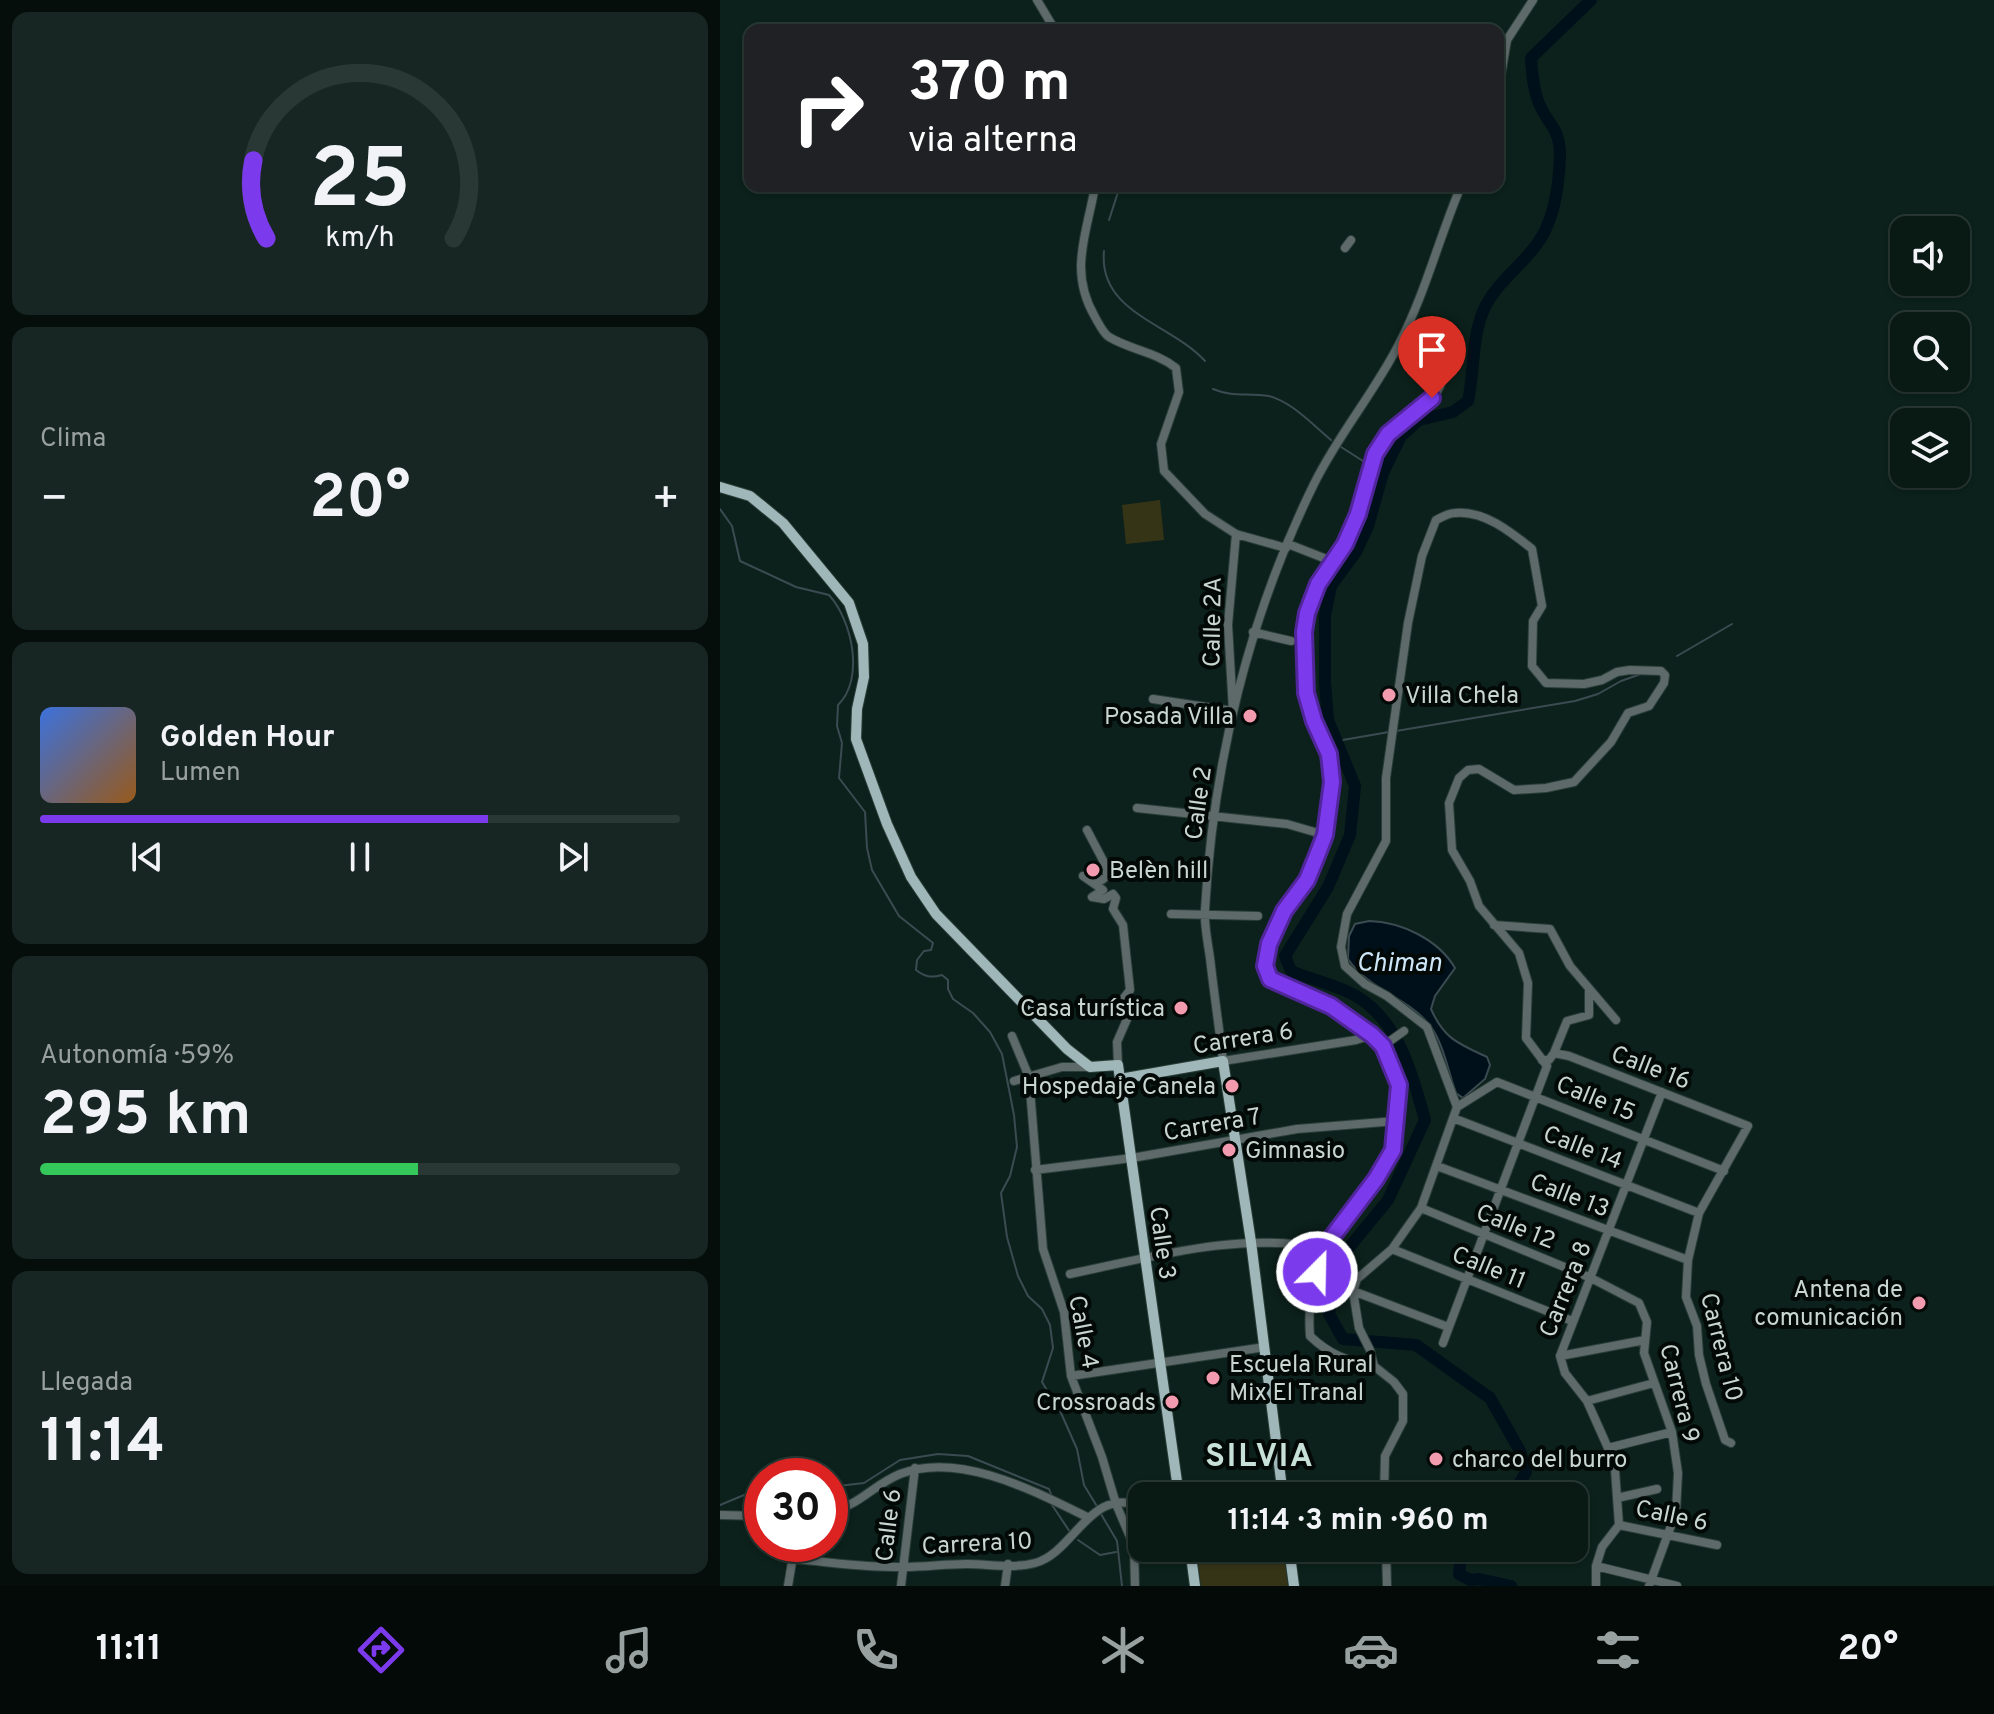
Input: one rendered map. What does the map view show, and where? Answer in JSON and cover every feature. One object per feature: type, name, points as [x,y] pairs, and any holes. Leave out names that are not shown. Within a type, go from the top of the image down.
[{"type":"main road","points":[[720,487],[750,496],[783,523],[849,603],[863,644],[864,677],[857,709],[856,739],[911,877],[936,914],[1067,1049],[1090,1067],[1118,1065]]},
{"type":"main road","name":"Carrera 6","points":[[1120,1079],[1223,1061]]},
{"type":"main road","name":"Calle 2","points":[[1223,1061],[1251,1242],[1281,1482]]},
{"type":"main road","name":"Calle 3","points":[[1118,1065],[1177,1482]]},
{"type":"main road","points":[[1192,1562],[1195,1586]]},
{"type":"main road","points":[[1291,1562],[1294,1586]]},
{"type":"street","points":[[1037,0],[1051,24]]},
{"type":"street","points":[[1504,58],[1507,40],[1533,0]]},
{"type":"street","points":[[1094,192],[1079,256],[1081,284],[1090,309],[1106,336],[1152,353],[1176,368],[1179,392],[1161,444],[1164,471],[1205,514],[1236,534],[1287,546],[1334,562]]},
{"type":"street","name":"Calle 2","points":[[1223,1061],[1205,914],[1215,815],[1233,711],[1253,632],[1314,484],[1401,341],[1459,192]]},
{"type":"street","points":[[1384,1482],[1385,1456],[1403,1421],[1403,1394],[1374,1366],[1337,1357],[1310,1336],[1308,1316],[1323,1249],[1376,1179],[1393,1150],[1399,1085],[1383,1046],[1372,1035],[1331,1006],[1270,979],[1265,966],[1269,944],[1284,911],[1307,880],[1325,835],[1332,782],[1329,754],[1306,693],[1304,632],[1307,613],[1318,584],[1334,562],[1358,514],[1375,454],[1388,434],[1439,389],[1442,375],[1439,364],[1401,341]]},
{"type":"street","points":[[1374,1366],[1359,1328],[1353,1291],[1357,1279],[1392,1249],[1421,1208],[1457,1107],[1427,1027],[1387,996],[1365,984],[1345,966],[1341,947],[1347,914],[1386,841],[1386,778],[1408,623],[1422,556],[1436,520],[1455,513],[1477,515],[1490,521],[1511,532],[1532,549],[1542,606],[1533,621],[1532,666],[1546,683],[1584,684],[1630,670],[1661,671],[1665,675],[1664,683],[1649,706],[1628,713],[1611,742],[1574,782],[1514,790],[1479,769],[1468,770],[1459,778],[1449,803],[1452,850],[1470,881],[1479,906],[1519,953],[1528,983],[1526,1038],[1545,1063]]},
{"type":"street","name":"Calle 2A","points":[[1233,711],[1228,625],[1236,534]]},
{"type":"street","points":[[1253,632],[1291,641]]},
{"type":"street","points":[[1153,699],[1233,711]]},
{"type":"street","points":[[1137,808],[1287,824],[1325,835]]},
{"type":"street","name":"Calle 3","points":[[1087,830],[1107,868],[1107,876],[1102,880],[1083,876],[1103,890],[1092,897],[1104,899],[1113,894],[1116,898],[1113,909],[1123,925],[1130,990],[1120,1003],[1131,1010],[1117,1042],[1118,1065]]},
{"type":"street","points":[[1171,914],[1258,916]]},
{"type":"street","points":[[1494,925],[1550,929],[1570,966],[1616,1020]]},
{"type":"street","points":[[1443,1343],[1537,1095],[1545,1063],[1554,1053],[1567,1021],[1589,1015],[1589,988]]},
{"type":"street","points":[[1383,1046],[1404,1031]]},
{"type":"street","name":"Carrera 6","points":[[1223,1061],[1372,1035]]},
{"type":"street","name":"Calle 4","points":[[1012,1036],[1029,1077],[1043,1249],[1064,1312],[1071,1376],[1134,1546],[1135,1586]]},
{"type":"street","points":[[1062,1067],[1068,1059],[1067,1049]]},
{"type":"street","name":"Calle 16","points":[[1554,1053],[1748,1126]]},
{"type":"street","points":[[1014,1081],[1062,1067],[1090,1067]]},
{"type":"street","name":"Calle 15","points":[[1457,1107],[1497,1082],[1537,1095],[1724,1171]]},
{"type":"street","name":"Carrera 8","points":[[1619,1525],[1615,1470],[1608,1448],[1587,1401],[1565,1373],[1560,1356],[1662,1092]]},
{"type":"street","name":"Calle 14","points":[[1453,1118],[1699,1213]]},
{"type":"street","name":"Carrera 7","points":[[1035,1170],[1132,1158],[1297,1129],[1396,1121]]},
{"type":"street","name":"Carrera 10","points":[[1731,1443],[1725,1440],[1699,1355],[1697,1326],[1686,1297],[1688,1260],[1699,1213],[1748,1126]]},
{"type":"street","name":"Calle 13","points":[[1437,1166],[1688,1260]]},
{"type":"street","name":"Calle 12","points":[[1421,1208],[1591,1278],[1639,1303]]},
{"type":"street","points":[[1070,1274],[1251,1242],[1294,1242],[1323,1249]]},
{"type":"street","name":"Calle 11","points":[[1392,1249],[1572,1321]]},
{"type":"street","points":[[1353,1291],[1448,1327]]},
{"type":"street","name":"Carrera 9","points":[[1639,1303],[1647,1322],[1644,1353],[1672,1432],[1678,1473],[1676,1512],[1650,1583]]},
{"type":"street","points":[[1560,1356],[1645,1340]]},
{"type":"street","points":[[1071,1376],[1265,1347]]},
{"type":"street","points":[[1587,1401],[1654,1383]]},
{"type":"street","points":[[1608,1448],[1672,1432]]},
{"type":"street","points":[[848,1507],[892,1477],[931,1465],[968,1471],[1027,1488],[1090,1515]]},
{"type":"street","name":"Calle 6","points":[[901,1586],[915,1468]]},
{"type":"street","points":[[1617,1498],[1657,1489]]},
{"type":"street","name":"Carrera 10","points":[[835,1562],[904,1567],[1033,1564],[1050,1557],[1090,1515],[1105,1507],[1128,1504]]},
{"type":"street","points":[[720,1515],[744,1516]]},
{"type":"street","points":[[1596,1586],[1596,1566],[1602,1547],[1619,1525]]},
{"type":"street","name":"Calle 6","points":[[1619,1525],[1717,1545]]},
{"type":"street","points":[[788,1586],[792,1562]]},
{"type":"street","points":[[1386,1562],[1387,1586]]},
{"type":"street","points":[[1005,1586],[1008,1564]]},
{"type":"street","points":[[1596,1566],[1650,1583],[1677,1586]]},
{"type":"shaded area","points":[[1160,500],[1164,540],[1126,544],[1122,505]]},
{"type":"shaded area","points":[[1198,1562],[1285,1562],[1288,1586],[1201,1586]]},
{"type":"water","name":"Chiman","points":[[1369,921],[1394,925],[1418,934],[1439,949],[1455,968],[1435,996],[1431,1009],[1447,1034],[1487,1057],[1490,1065],[1485,1079],[1463,1098],[1456,1093],[1433,1029],[1408,1005],[1366,978],[1348,959],[1349,936],[1355,924]]},
{"type":"waterway","points":[[1520,1482],[1526,1472],[1520,1451],[1490,1398],[1416,1345],[1343,1339],[1329,1314],[1338,1261],[1388,1200],[1425,1120],[1402,1051],[1383,1020],[1356,996],[1291,971],[1285,956],[1328,887],[1350,835],[1355,786],[1328,720],[1325,683],[1325,615],[1331,586],[1356,552],[1368,526],[1383,473],[1401,436],[1419,420],[1453,412],[1468,401],[1481,316],[1497,288],[1537,244],[1548,224],[1557,190],[1559,146],[1538,101],[1531,58],[1591,0]]},
{"type":"waterway","points":[[1109,220],[1118,192]]},
{"type":"waterway","points":[[1104,251],[1105,272],[1113,289],[1125,303],[1205,361]]},
{"type":"waterway","points":[[1213,389],[1278,399],[1331,440]]},
{"type":"waterway","points":[[1341,447],[1363,461]]},
{"type":"waterway","points":[[1374,467],[1383,473]]},
{"type":"waterway","points":[[720,509],[732,526],[740,561],[796,587],[829,595],[844,619],[853,665],[846,694],[838,705],[837,726],[842,743],[839,778],[865,812],[872,870],[899,916],[933,943],[931,950],[924,951],[917,960],[916,970],[928,976],[942,975],[948,980],[953,999],[973,1013],[990,1032],[1002,1054],[1017,1147],[1010,1176],[1001,1193],[1007,1237],[1018,1276],[1028,1296],[1042,1309],[1050,1325],[1053,1348],[1042,1382],[1061,1413],[1077,1449],[1084,1485],[1098,1508]]},
{"type":"waterway","points":[[1677,656],[1732,624]]},
{"type":"waterway","points":[[1396,731],[1575,701],[1641,674]]},
{"type":"waterway","points":[[1337,741],[1389,732]]},
{"type":"waterway","points":[[848,1485],[864,1483],[900,1460],[938,1454],[968,1456],[1049,1489],[1051,1494]]},
{"type":"waterway","points":[[720,1505],[744,1495]]},
{"type":"waterway","points":[[1052,1505],[1070,1532]]},
{"type":"waterway","points":[[1101,1514],[1117,1541],[1122,1586]]},
{"type":"waterway","points":[[1078,1540],[1100,1555],[1116,1552]]},
{"type":"waterway","points":[[1460,1562],[1459,1574],[1470,1580],[1511,1586]]},
{"type":"place","name":"Villa Chela","points":[[1389,695]]},
{"type":"place","name":"Posada Villa","points":[[1250,716]]},
{"type":"place","name":"Belèn hill","points":[[1093,870]]},
{"type":"place","name":"Casa turística","points":[[1181,1008]]},
{"type":"place","name":"Hospedaje Canela","points":[[1232,1086]]},
{"type":"place","name":"Gimnasio","points":[[1229,1150]]},
{"type":"place","name":"Antena de comunicación","points":[[1919,1303]]},
{"type":"place","name":"Escuela Rural Mix El Tranal","points":[[1213,1378]]},
{"type":"place","name":"Crossroads","points":[[1172,1402]]},
{"type":"place","name":"charco del burro","points":[[1436,1459]]},
{"type":"district","name":"SILVIA","points":[[1260,1455]]},
{"type":"route","points":[[1317,1272],[1323,1249],[1376,1179],[1393,1150],[1399,1085],[1383,1046],[1372,1035],[1331,1006],[1270,979],[1265,966],[1269,944],[1284,911],[1307,880],[1325,835],[1332,782],[1329,754],[1306,693],[1304,632],[1307,613],[1318,584],[1345,544],[1358,514],[1375,454],[1388,434],[1432,398]]}]
